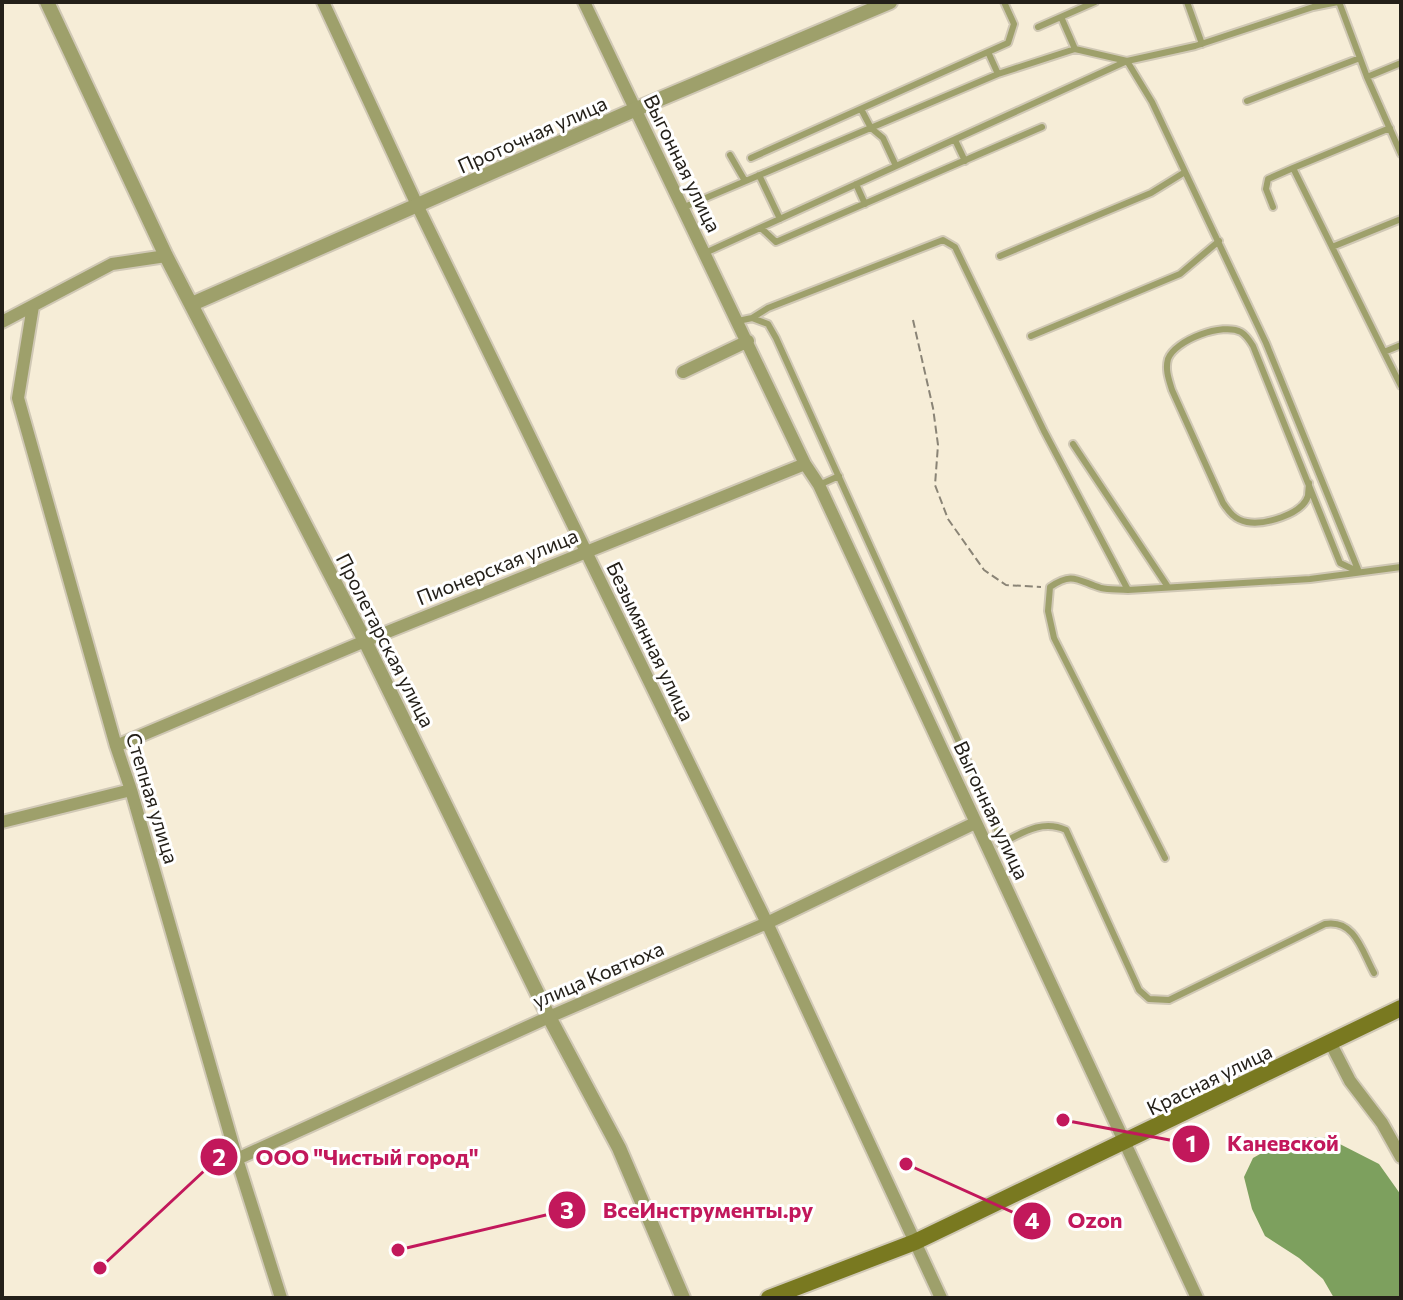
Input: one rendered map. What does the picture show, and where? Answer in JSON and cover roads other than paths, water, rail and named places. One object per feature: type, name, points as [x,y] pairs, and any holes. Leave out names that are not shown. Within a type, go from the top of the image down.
[{"type":"main road","name":"Красная улица","points":[[769,1298],[915,1242],[1401,1008]]},
{"type":"street","name":"Пролетарская улица","points":[[47,2],[166,256],[365,641],[549,1017],[619,1148],[683,1298]]},
{"type":"street","name":"Безымянная улица","points":[[323,2],[418,207],[767,923],[941,1298]]},
{"type":"street","name":"Выгонная улица","points":[[584,2],[805,464],[819,485],[975,823],[996,848],[1123,1143],[1197,1298]]},
{"type":"street","name":"Проточная улица","points":[[192,304],[879,4]]},
{"type":"street","points":[[2,322],[112,264],[166,256]]},
{"type":"street","name":"Степная улица","points":[[33,306],[18,398],[116,746],[281,1298]]},
{"type":"street","points":[[683,372],[748,341]]},
{"type":"street","name":"Пионерская улица","points":[[116,746],[365,641],[805,464]]},
{"type":"street","points":[[2,822],[131,790]]},
{"type":"street","name":"улица Ковтюха","points":[[237,1159],[549,1017],[767,923],[975,823]]},
{"type":"street","points":[[1330,1042],[1350,1081],[1382,1123],[1401,1157]]},
{"type":"lane","points":[[751,158],[1008,43],[1014,24],[1004,2]]},
{"type":"lane","points":[[1038,27],[1095,2]]},
{"type":"lane","points":[[1187,2],[1202,44]]},
{"type":"lane","points":[[705,253],[1127,61],[1202,44],[1312,5],[1338,2],[1401,154]]},
{"type":"lane","points":[[1061,17],[1075,49]]},
{"type":"lane","points":[[682,208],[998,74],[1075,49],[1127,61],[1152,102],[1266,343],[1359,572]]},
{"type":"lane","points":[[988,52],[998,74]]},
{"type":"lane","points":[[1247,101],[1360,58]]},
{"type":"lane","points":[[1367,77],[1401,63]]},
{"type":"lane","points":[[861,109],[871,128],[883,138],[896,166]]},
{"type":"lane","points":[[761,228],[776,242],[1042,127]]},
{"type":"lane","points":[[1273,207],[1266,189],[1268,179],[1390,128]]},
{"type":"lane","points":[[955,140],[965,161]]},
{"type":"lane","points":[[730,155],[745,181]]},
{"type":"lane","points":[[1293,168],[1401,386]]},
{"type":"lane","points":[[1000,256],[1151,193],[1185,172]]},
{"type":"lane","points":[[759,175],[780,219]]},
{"type":"lane","points":[[856,184],[865,204]]},
{"type":"lane","points":[[1332,247],[1401,219]]},
{"type":"lane","points":[[738,321],[943,240],[955,247],[1044,431],[1128,590]]},
{"type":"lane","points":[[1031,336],[1180,274],[1219,241]]},
{"type":"lane","points":[[752,318],[768,324],[776,338],[995,822],[996,848],[1041,825],[1054,824],[1066,830],[1139,990],[1149,999],[1169,1000],[1325,924],[1336,922],[1354,934],[1374,973]]},
{"type":"lane","points":[[1309,483],[1308,496],[1303,504],[1290,513],[1260,523],[1244,522],[1231,515],[1172,390],[1167,372],[1169,357],[1178,346],[1212,330],[1227,328],[1243,333],[1253,346],[1309,483],[1340,563],[1359,572]]},
{"type":"lane","points":[[1384,352],[1401,345]]},
{"type":"lane","points":[[1073,444],[1168,587]]},
{"type":"lane","points":[[819,485],[839,476]]},
{"type":"lane","points":[[1165,858],[1054,638],[1048,611],[1050,587],[1060,580],[1079,578],[1102,588],[1128,590],[1310,579],[1401,567]]},
{"type":"lane","points":[[949,765],[965,757]]},
{"type":"place","name":"Каневской","points":[[1063,1120]]},
{"type":"place","name":"Ozon","points":[[906,1164]]},
{"type":"place","name":"ВсеИнструменты.ру","points":[[398,1250]]},
{"type":"place","name":"ООО \"Чистый город\"","points":[[100,1268]]}]
